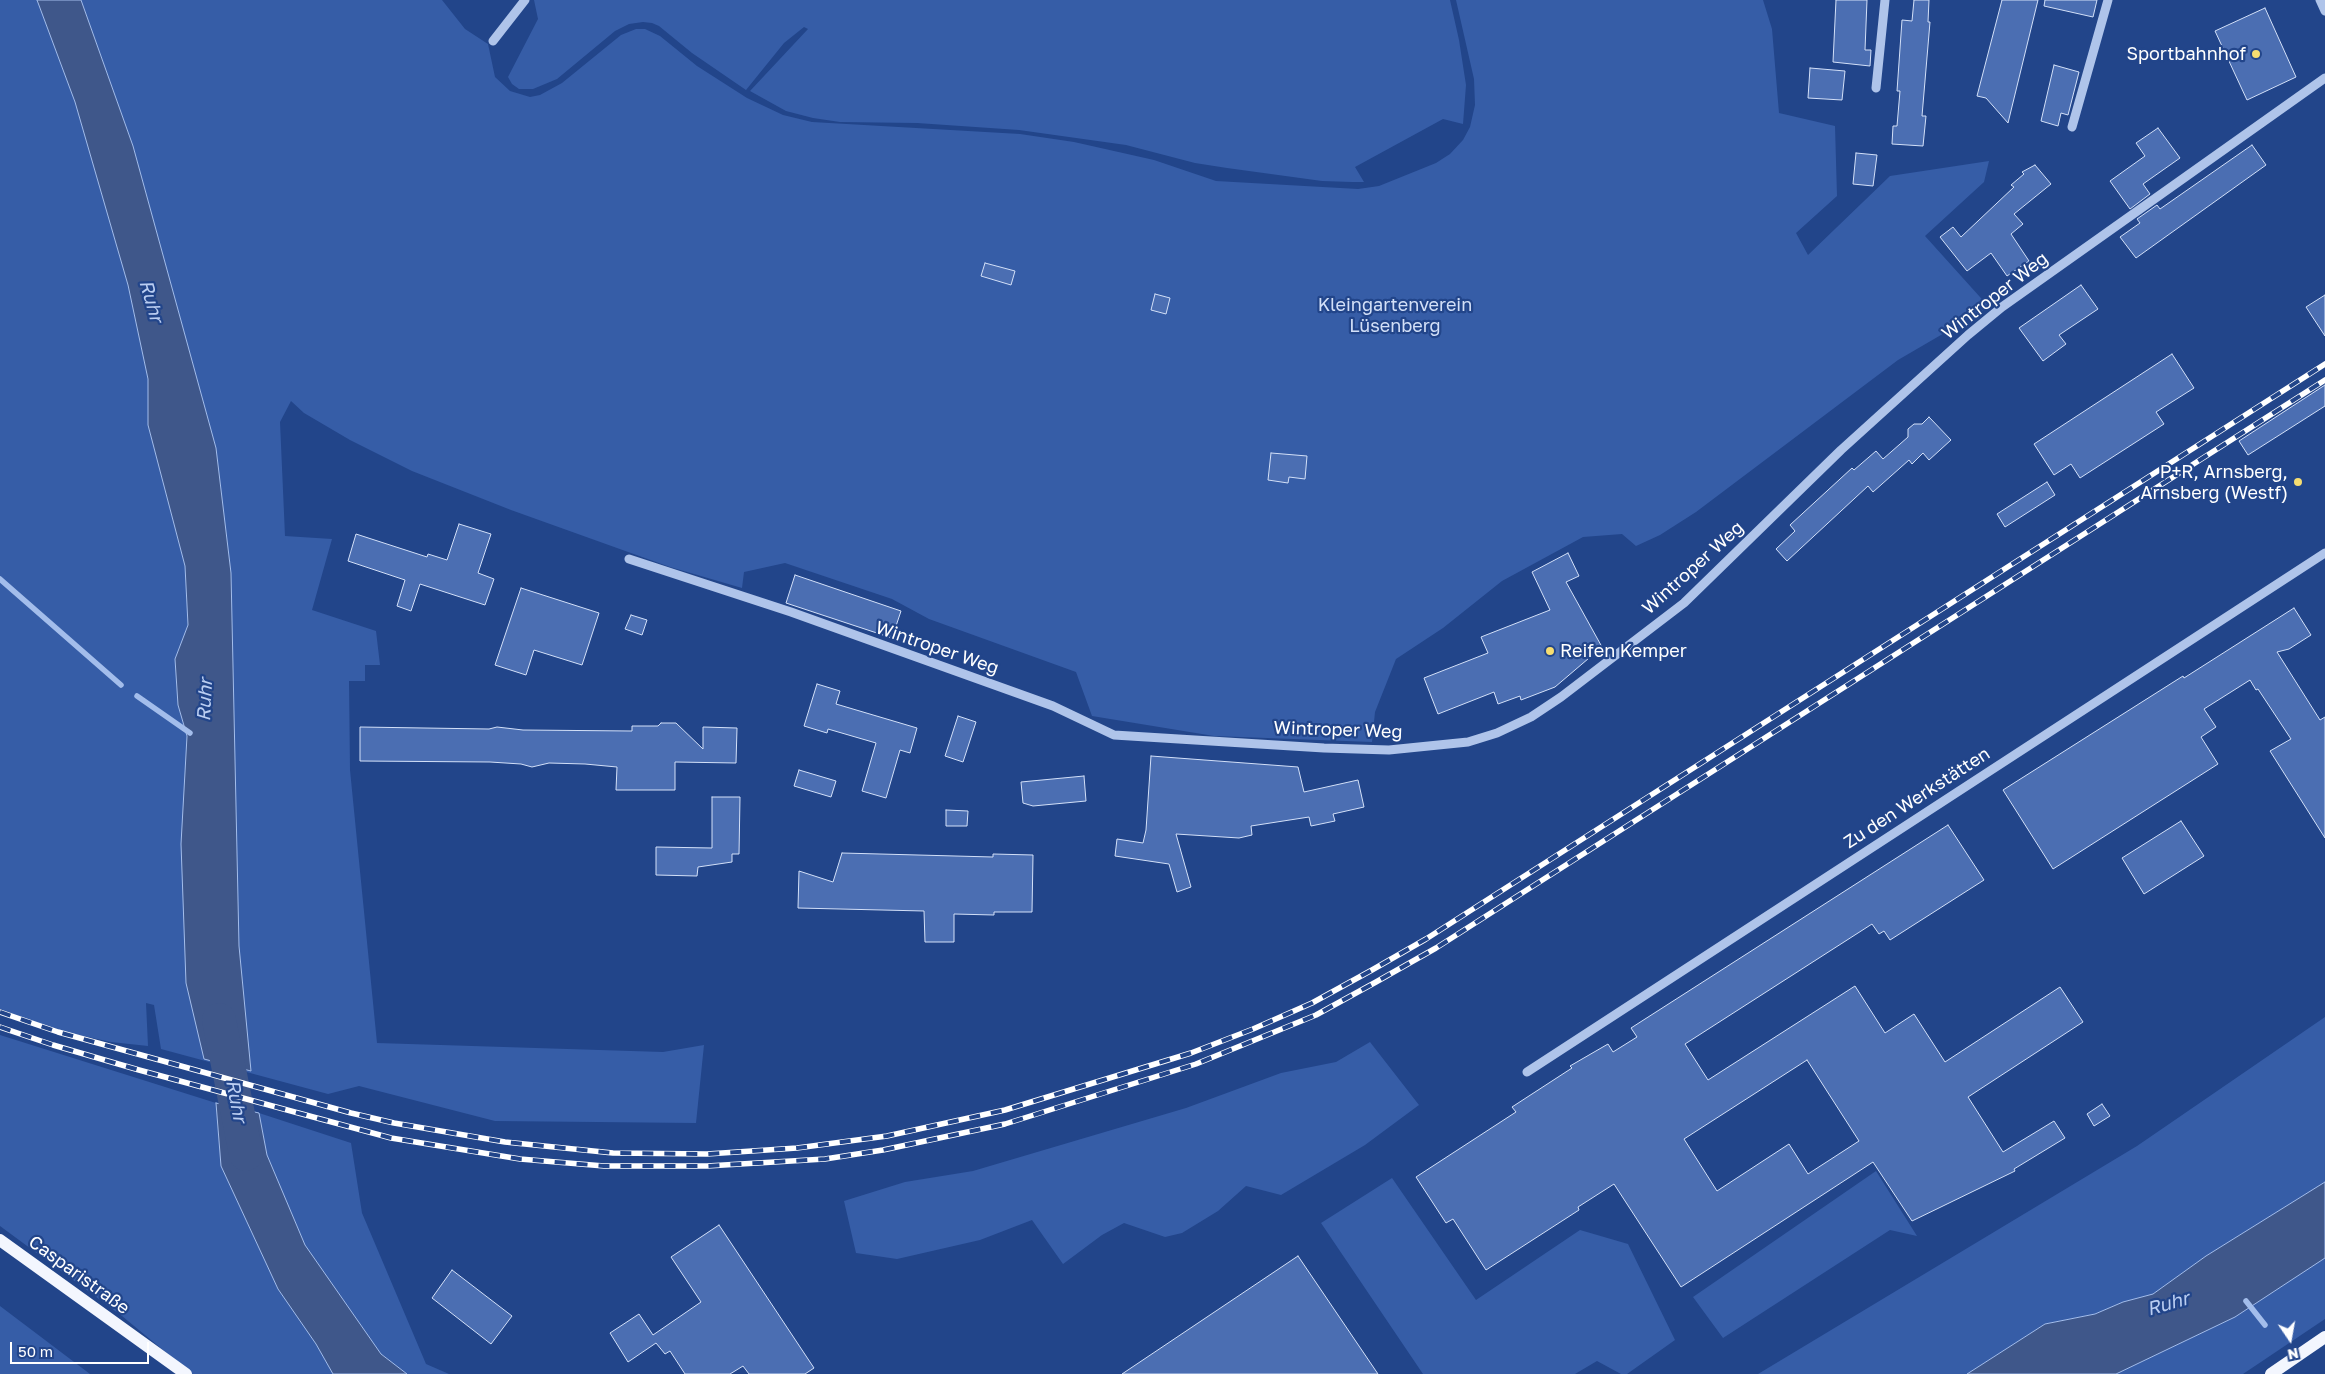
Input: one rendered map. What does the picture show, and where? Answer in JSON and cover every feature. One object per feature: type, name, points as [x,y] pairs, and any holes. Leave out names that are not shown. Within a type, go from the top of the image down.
[{"type":"main road","name":"Casparistraße","points":[[0,1240],[186,1374]]},
{"type":"main road","points":[[2271,1374],[2325,1337]]},
{"type":"street","points":[[492,41],[524,0]]},
{"type":"street","points":[[1876,88],[1885,0]]},
{"type":"street","points":[[2072,127],[2108,0]]},
{"type":"street","points":[[2320,0],[2325,11]]},
{"type":"street","name":"Wintroper Weg","points":[[629,559],[791,612],[1053,706],[1114,734],[1324,748],[1401,750],[1468,742],[1505,729],[1562,697],[1684,603],[1841,450],[1968,335],[2002,307],[2325,78]]},
{"type":"street","name":"Zu den Werkstätten","points":[[1527,1072],[2325,553]]},
{"type":"green space","name":"Kleingartenverein Lüsenberg","points":[[0,0],[37,0],[75,102],[128,285],[148,379],[148,425],[185,566],[188,625],[175,660],[178,705],[187,736],[184,786],[250,1071],[239,946],[231,573],[216,448],[133,146],[81,0],[442,0],[465,29],[488,44],[495,77],[510,91],[530,97],[540,95],[562,83],[621,35],[636,29],[645,29],[660,36],[697,66],[747,98],[783,115],[812,122],[1020,134],[1074,142],[1154,160],[1216,181],[1358,189],[1379,186],[1436,163],[1450,154],[1463,140],[1470,127],[1475,105],[1474,79],[1456,0],[1763,0],[1772,29],[1779,113],[1835,126],[1837,196],[1796,233],[1808,255],[1890,176],[1989,161],[1984,182],[1925,236],[1989,307],[1898,360],[1696,512],[1660,535],[1636,546],[1622,534],[1583,537],[1502,581],[1443,628],[1396,659],[1375,712],[1372,742],[1214,736],[1092,716],[1076,672],[929,619],[892,599],[785,563],[744,572],[742,588],[670,567],[511,510],[412,471],[350,440],[304,413],[291,401],[280,422],[285,536],[332,539],[312,610],[376,631],[380,665],[365,665],[365,681],[349,681],[350,770],[377,1043],[663,1052],[704,1045],[696,1123],[495,1121],[359,1086],[328,1094],[161,1049],[154,1005],[146,1003],[148,1046],[111,1042],[60,1031],[0,1009]]},
{"type":"green space","points":[[534,0],[1450,0],[1466,85],[1463,124],[1443,119],[1355,167],[1364,182],[1352,182],[1322,181],[1227,168],[1195,163],[1126,145],[1019,130],[917,123],[840,122],[786,111],[750,91],[808,29],[804,27],[784,43],[746,90],[692,53],[659,26],[643,22],[629,24],[615,31],[557,79],[533,89],[519,89],[512,84],[508,77],[538,19]]},
{"type":"green space","points":[[2325,1017],[2325,1182],[2206,1256],[2153,1294],[2123,1302],[2095,1314],[2045,1324],[1967,1374],[1758,1374],[2137,1146]]},
{"type":"green space","points":[[0,1035],[216,1103],[221,1166],[278,1289],[316,1344],[333,1374],[192,1374],[122,1316],[0,1226]]},
{"type":"green space","points":[[1370,1042],[1419,1105],[1365,1145],[1281,1195],[1246,1186],[1218,1211],[1182,1233],[1165,1237],[1124,1223],[1102,1235],[1063,1264],[1032,1220],[980,1240],[897,1259],[856,1253],[844,1201],[905,1182],[973,1171],[1186,1108],[1281,1073],[1336,1062]]},
{"type":"green space","points":[[259,1113],[351,1143],[362,1213],[426,1364],[449,1374],[407,1374],[381,1354],[305,1245],[267,1155]]},
{"type":"green space","points":[[1876,1171],[1917,1236],[1890,1230],[1723,1338],[1693,1297]]},
{"type":"green space","points":[[1392,1178],[1476,1300],[1580,1230],[1628,1244],[1675,1340],[1627,1374],[1621,1374],[1597,1361],[1575,1374],[1423,1374],[1321,1223]]},
{"type":"green space","points":[[2325,1258],[2325,1319],[2243,1374],[2116,1374],[2235,1317]]},
{"type":"green space","points":[[0,1306],[90,1374],[0,1374]]},
{"type":"water","points":[[37,0],[81,0],[133,146],[216,448],[231,573],[239,946],[251,1071],[204,1059],[186,983],[181,844],[187,736],[178,705],[175,659],[188,625],[185,566],[148,425],[148,379],[128,285],[75,102]]},
{"type":"water","points":[[216,1103],[259,1113],[267,1155],[305,1245],[381,1354],[407,1374],[333,1374],[316,1344],[278,1289],[221,1166]]},
{"type":"water","points":[[2325,1182],[2325,1258],[2235,1317],[2116,1374],[1967,1374],[2045,1324],[2095,1314],[2123,1302],[2153,1294],[2206,1256]]},
{"type":"building","points":[[1836,0],[1867,0],[1865,50],[1871,50],[1870,66],[1833,62]]},
{"type":"building","points":[[1914,0],[1929,0],[1928,22],[1930,22],[1922,116],[1926,116],[1923,146],[1892,144],[1893,126],[1897,126],[1900,91],[1897,91],[1902,20],[1912,21]]},
{"type":"building","points":[[2002,0],[2038,0],[2008,123],[1986,98],[1977,96]]},
{"type":"building","points":[[2045,0],[2097,0],[2093,17],[2044,6]]},
{"type":"building","name":"Sportbahnhof","points":[[2265,8],[2296,77],[2247,100],[2215,31]]},
{"type":"building","points":[[2054,65],[2079,72],[2068,115],[2061,113],[2058,126],[2041,121]]},
{"type":"building","points":[[1810,68],[1845,71],[1842,100],[1808,98]]},
{"type":"building","points":[[2158,128],[2180,158],[2143,184],[2150,194],[2130,209],[2110,181],[2145,156],[2136,143]]},
{"type":"building","points":[[2252,145],[2266,165],[2136,258],[2120,237],[2140,223],[2137,219],[2157,205],[2160,209]]},
{"type":"building","points":[[1856,153],[1877,155],[1873,186],[1853,184]]},
{"type":"building","points":[[2035,165],[2051,184],[2014,214],[2023,224],[2011,234],[2029,261],[2007,276],[1991,253],[1967,271],[1940,237],[1953,227],[1961,237],[2014,187],[2011,185],[2024,174],[2022,172]]},
{"type":"building","points":[[985,263],[1015,271],[1011,285],[981,276]]},
{"type":"building","points":[[2081,285],[2098,309],[2059,335],[2066,344],[2043,361],[2019,328]]},
{"type":"building","points":[[1155,294],[1170,298],[1166,314],[1151,310]]},
{"type":"building","points":[[2325,295],[2325,336],[2306,307]]},
{"type":"building","points":[[2172,354],[2194,388],[2156,412],[2164,424],[2080,478],[2071,464],[2054,475],[2034,444]]},
{"type":"building","points":[[2325,385],[2325,406],[2248,455],[2239,441]]},
{"type":"building","points":[[1929,417],[1951,440],[1929,460],[1923,453],[1912,464],[1909,460],[1873,492],[1868,486],[1787,561],[1776,549],[1795,531],[1790,525],[1852,468],[1854,470],[1876,451],[1883,459],[1908,437],[1908,429],[1914,424],[1922,424]]},
{"type":"building","points":[[1271,453],[1307,456],[1305,479],[1289,477],[1288,483],[1268,480]]},
{"type":"building","points":[[2047,482],[2055,495],[2005,527],[1997,514]]},
{"type":"building","points":[[459,524],[491,534],[478,573],[494,579],[485,605],[420,584],[411,611],[397,606],[405,580],[348,561],[356,534],[427,557],[428,554],[447,560]]},
{"type":"building","points":[[1568,553],[1579,576],[1566,582],[1602,647],[1555,687],[1521,700],[1520,696],[1498,704],[1494,692],[1438,714],[1424,678],[1488,653],[1481,637],[1550,610],[1532,572]]},
{"type":"building","points":[[795,575],[901,611],[892,638],[786,603]]},
{"type":"building","points":[[521,588],[599,613],[582,665],[534,650],[526,675],[495,665]]},
{"type":"building","points":[[2294,608],[2311,635],[2289,649],[2277,652],[2320,720],[2325,717],[2325,838],[2270,751],[2291,739],[2250,680],[2204,709],[2216,727],[2201,737],[2218,764],[2053,869],[2003,790]]},
{"type":"building","points":[[631,615],[647,620],[642,635],[625,629]]},
{"type":"building","points":[[817,684],[840,691],[836,704],[917,728],[910,753],[900,750],[886,798],[862,791],[876,743],[828,729],[827,733],[804,726]]},
{"type":"building","points":[[958,716],[976,722],[963,762],[945,756]]},
{"type":"building","points":[[661,723],[676,723],[703,749],[703,727],[737,728],[736,763],[675,762],[675,790],[616,790],[617,767],[549,763],[532,767],[521,764],[490,762],[360,761],[360,727],[489,729],[497,727],[523,730],[632,731],[632,726],[658,726]]},
{"type":"building","points":[[1151,756],[1298,767],[1304,792],[1358,780],[1364,807],[1333,814],[1335,821],[1311,826],[1309,817],[1251,826],[1252,835],[1239,838],[1176,834],[1191,887],[1177,892],[1169,864],[1115,856],[1117,839],[1143,843],[1146,830]]},
{"type":"building","points":[[799,770],[836,781],[831,797],[794,786]]},
{"type":"building","points":[[1084,776],[1086,801],[1033,806],[1023,803],[1021,782]]},
{"type":"building","points":[[712,797],[740,797],[739,854],[732,854],[732,862],[698,867],[697,876],[656,875],[656,847],[712,848]]},
{"type":"building","points":[[946,810],[968,811],[967,826],[946,826]]},
{"type":"building","points":[[2181,821],[2204,856],[2144,894],[2122,858]]},
{"type":"building","points":[[1948,825],[1984,880],[1890,940],[1884,931],[1879,934],[1872,924],[1685,1044],[1708,1080],[1855,986],[1885,1033],[1914,1014],[1945,1062],[2060,987],[2083,1022],[1968,1097],[2003,1152],[2054,1121],[2065,1138],[2014,1169],[2015,1171],[1912,1221],[1873,1162],[1681,1287],[1614,1184],[1578,1207],[1579,1210],[1486,1270],[1453,1219],[1446,1223],[1416,1177],[1516,1112],[1512,1107],[1572,1068],[1570,1066],[1608,1044],[1613,1052],[1637,1037],[1631,1028]],"holes":[[[1807,1060],[1859,1141],[1808,1174],[1789,1144],[1717,1191],[1684,1139]]]},
{"type":"building","points":[[842,853],[993,857],[993,854],[1033,855],[1032,912],[994,912],[994,915],[954,914],[954,942],[925,942],[924,911],[798,908],[799,871],[833,882]]},
{"type":"building","points":[[2102,1104],[2110,1116],[2094,1126],[2087,1114]]},
{"type":"building","points":[[719,1225],[814,1368],[805,1374],[749,1374],[743,1366],[730,1374],[685,1374],[670,1351],[665,1354],[656,1343],[628,1362],[610,1333],[639,1314],[653,1335],[701,1302],[671,1257]]},
{"type":"building","points":[[1298,1256],[1378,1374],[1122,1374]]},
{"type":"building","points":[[452,1270],[512,1316],[491,1344],[432,1298]]},
{"type":"waterway","points":[[0,579],[121,685]]},
{"type":"waterway","points":[[137,696],[190,733]]},
{"type":"waterway","name":"Ruhr","points":[[219,1020],[246,1154]]},
{"type":"waterway","points":[[2246,1301],[2265,1325]]},
{"type":"railway","points":[[0,1012],[58,1032],[351,1113],[394,1123],[505,1142],[613,1153],[707,1154],[797,1148],[887,1136],[1005,1110],[1191,1053],[1312,1003],[1372,970],[1426,939],[2325,364]]},
{"type":"railway","points":[[0,1027],[53,1045],[139,1070],[391,1138],[520,1159],[604,1166],[707,1166],[825,1159],[883,1150],[1005,1124],[1196,1064],[1316,1015],[1376,982],[1436,948],[2325,380]]},
{"type":"place","name":"Sportbahnhof","points":[[2256,54]]},
{"type":"place","name":"P+R, Arnsberg, Arnsberg (Westf)","points":[[2298,482]]},
{"type":"place","name":"Reifen Kemper","points":[[1550,651]]}]
